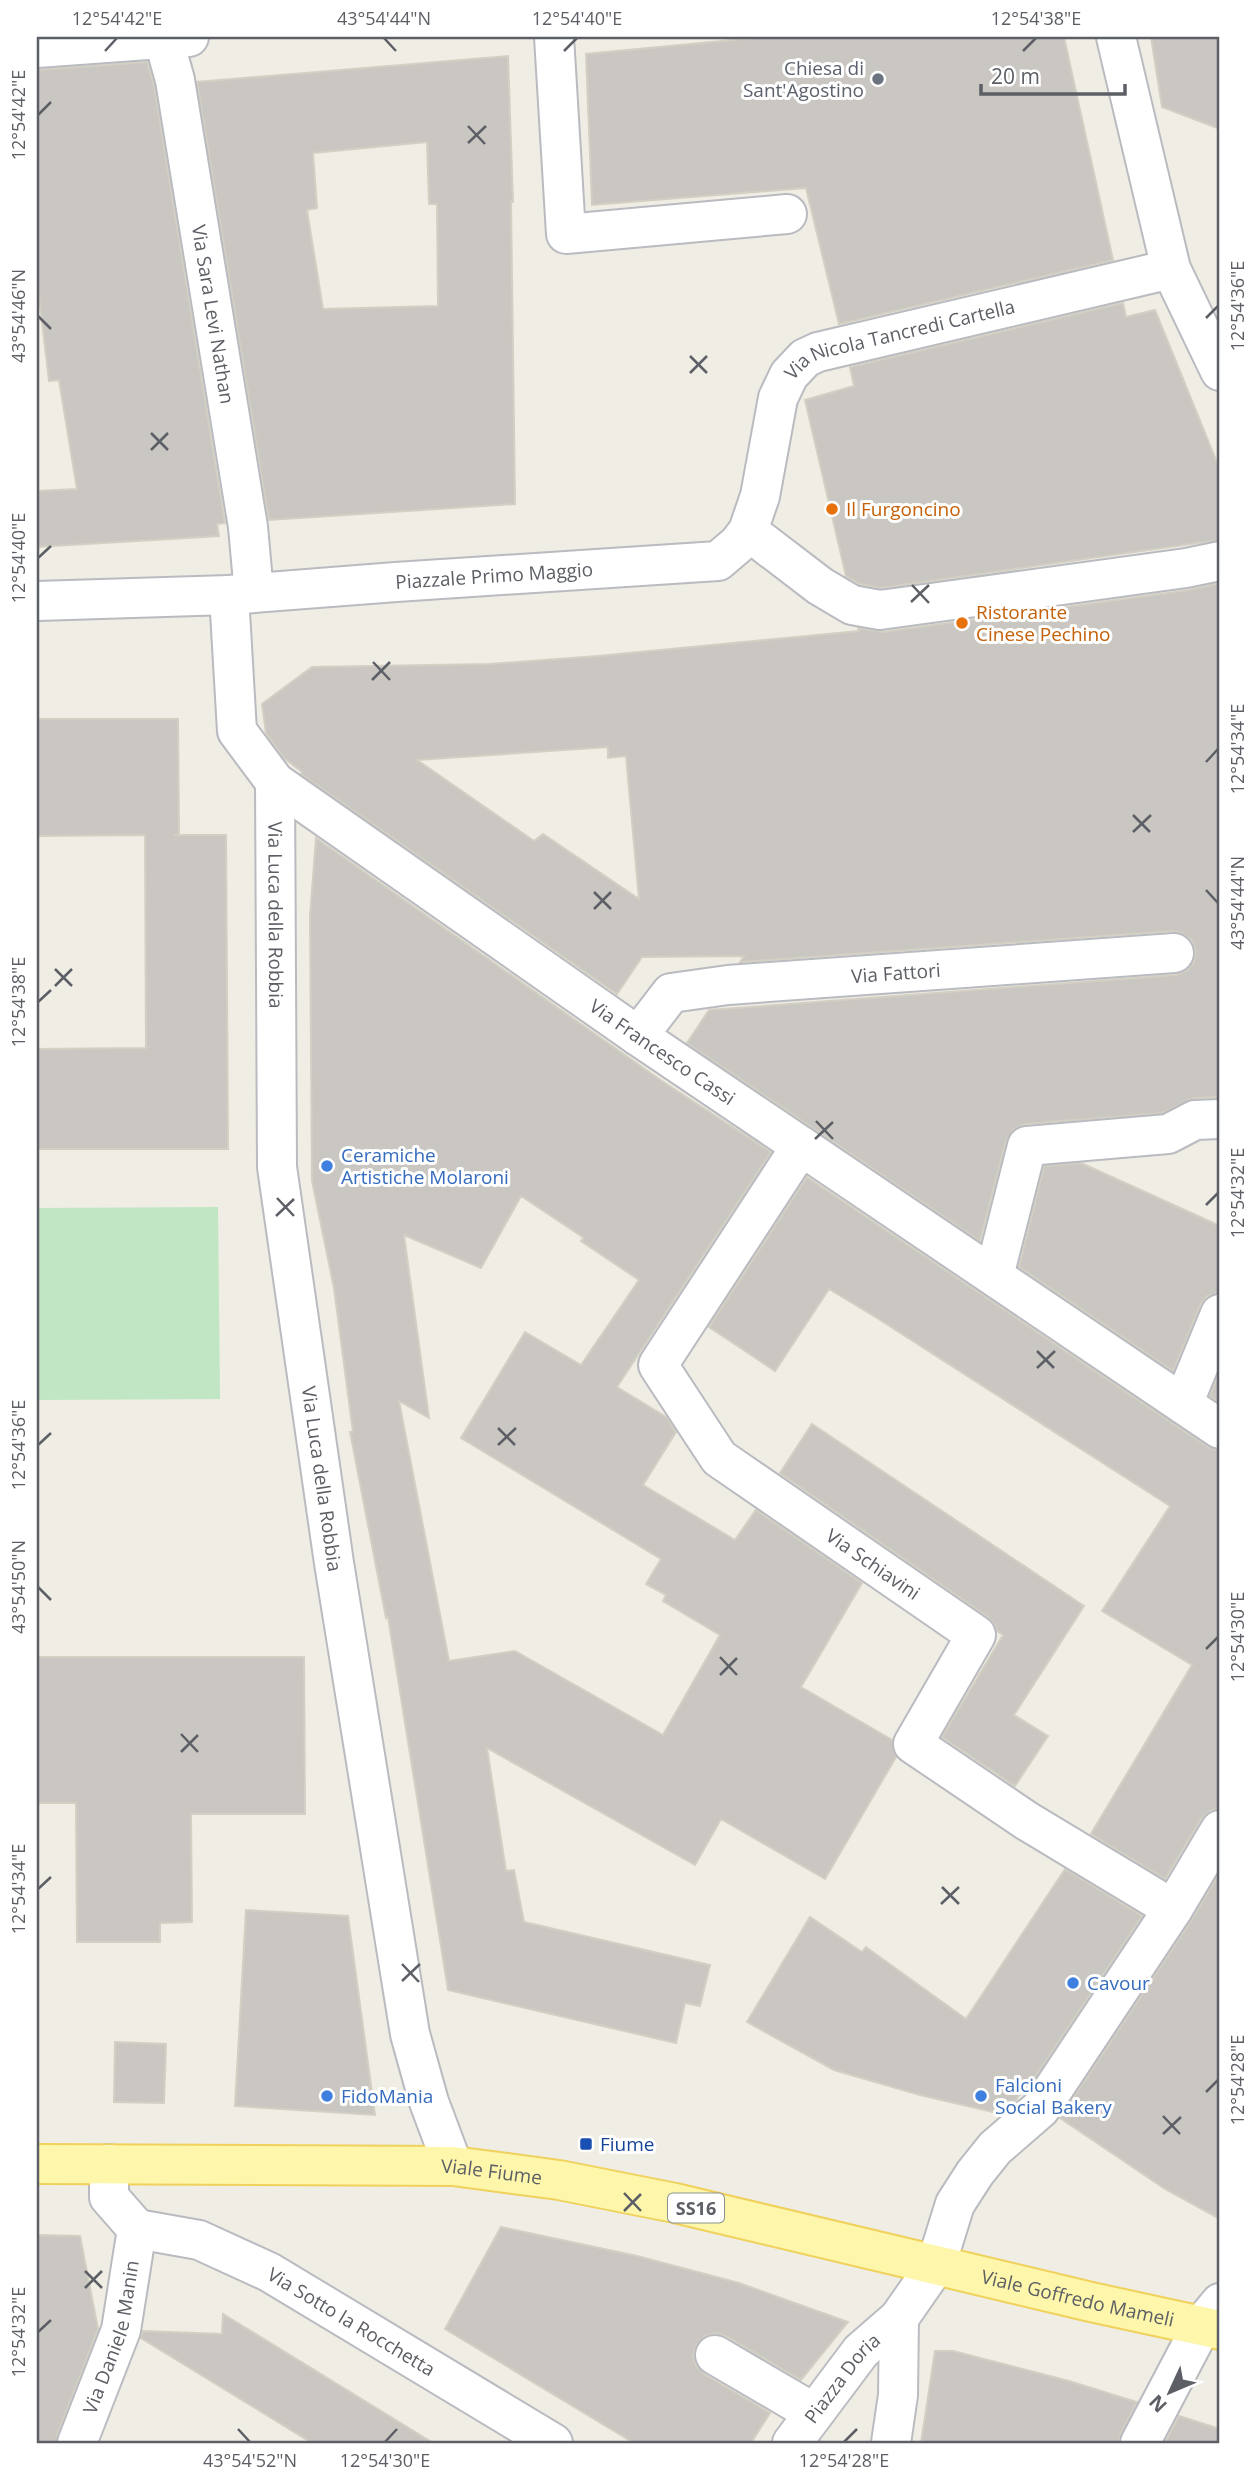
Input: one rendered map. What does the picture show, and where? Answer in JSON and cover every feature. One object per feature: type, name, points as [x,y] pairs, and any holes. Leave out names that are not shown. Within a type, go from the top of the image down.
[{"type":"main road","name":"Viale Fiume","points":[[37,2164],[453,2166],[559,2180],[675,2203],[936,2265]]},
{"type":"main road","name":"Viale Goffredo Mameli","points":[[936,2265],[1214,2320]]},
{"type":"street","points":[[554,37],[566,234],[787,214]]},
{"type":"street","points":[[1116,37],[1171,269],[1220,372]]},
{"type":"street","points":[[37,48],[172,38]]},
{"type":"street","name":"Via Sara Levi Nathan","points":[[172,38],[179,107],[247,527],[242,594]]},
{"type":"street","name":"Via Nicola Tancredi Cartella","points":[[748,531],[761,496],[778,398],[789,375],[805,358],[818,352],[1171,269]]},
{"type":"street","points":[[748,531],[820,586],[852,606],[880,610],[1220,561]]},
{"type":"street","name":"Piazzale Primo Maggio","points":[[37,601],[242,594],[718,561],[738,544],[748,531]]},
{"type":"street","name":"Via Francesco Cassi","points":[[242,594],[237,731],[275,782],[638,1036],[1220,1429]]},
{"type":"street","name":"Via Luca della Robbia","points":[[275,782],[277,1167],[334,1563],[410,2034],[429,2102],[453,2166]]},
{"type":"street","name":"Via Fattori","points":[[638,1036],[671,993],[728,985],[1174,953]]},
{"type":"street","points":[[994,1276],[1027,1146],[1168,1134],[1195,1120],[1220,1119]]},
{"type":"street","name":"Via Schiavini","points":[[801,1146],[658,1365],[719,1458],[976,1635],[913,1744],[1027,1821],[1173,1909]]},
{"type":"street","points":[[1184,1404],[1220,1314]]},
{"type":"street","name":"Piazza Doria","points":[[803,2428],[861,2351],[899,2318],[936,2265],[955,2204],[975,2173],[995,2148],[1040,2109],[1173,1909],[1220,1830]]},
{"type":"street","points":[[108,2164],[109,2197],[137,2229]]},
{"type":"street","name":"Via Daniele Manin","points":[[77,2443],[121,2330],[137,2229]]},
{"type":"street","name":"Via Sotto la Rocchetta","points":[[137,2229],[200,2240],[269,2272],[553,2443]]},
{"type":"street","name":"Piazza Doria","points":[[891,2443],[898,2395],[899,2318]]},
{"type":"street","points":[[1140,2443],[1214,2320]]},
{"type":"street","points":[[715,2355],[803,2428]]},
{"type":"green space","points":[[218,1207],[220,1399],[37,1400],[37,1208]]},
{"type":"building","points":[[765,37],[1064,37],[1113,260],[839,324],[806,188],[592,205],[586,54]]},
{"type":"building","points":[[1151,37],[1220,37],[1220,129],[1162,107]]},
{"type":"building","points":[[508,56],[513,202],[515,504],[269,520],[197,82]],"holes":[[[427,142],[429,204],[437,204],[438,306],[323,309],[307,210],[317,208],[313,153]]]},
{"type":"building","points":[[147,62],[154,85],[225,523],[217,524],[219,536],[37,547],[37,491],[77,489],[59,380],[49,381],[37,279],[37,70]]},
{"type":"building","points":[[1123,303],[1126,317],[1155,310],[1220,470],[1220,540],[880,588],[860,584],[846,576],[805,400],[854,386],[850,367]]},
{"type":"building","points":[[1220,583],[1220,1097],[1194,1098],[1162,1113],[1025,1124],[1014,1129],[1006,1141],[980,1241],[687,1043],[709,1010],[1176,975],[1187,971],[1194,962],[1196,951],[1192,940],[1184,934],[1172,931],[740,962],[744,956],[642,957],[617,994],[301,774],[302,772],[284,758],[266,733],[262,704],[312,667],[490,664],[859,631],[858,628],[883,632],[1189,590]],"holes":[[[608,747],[608,758],[626,756],[639,899],[543,834],[534,841],[417,760]]]},
{"type":"building","points":[[37,719],[178,719],[179,835],[226,835],[228,1149],[37,1149],[37,1049],[146,1048],[145,835],[37,836]]},
{"type":"building","points":[[316,838],[662,1081],[771,1152],[617,1387],[666,1417],[676,1432],[643,1485],[735,1540],[756,1510],[862,1583],[801,1687],[892,1740],[896,1757],[825,1879],[721,1819],[695,1865],[487,1748],[506,1871],[514,1870],[524,1922],[710,1965],[700,2006],[685,2003],[676,2043],[448,1990],[388,1617],[386,1618],[350,1432],[353,1432],[334,1288],[312,1181],[310,916]],"holes":[[[521,1196],[584,1238],[581,1241],[639,1280],[581,1365],[525,1332],[461,1438],[661,1559],[646,1584],[666,1595],[663,1601],[720,1635],[663,1735],[515,1651],[449,1661],[399,1401],[429,1418],[404,1235],[481,1268]]]},
{"type":"building","points":[[1081,1163],[1220,1226],[1220,1293],[1207,1296],[1200,1305],[1173,1371],[1019,1267],[1044,1166]]},
{"type":"building","points":[[807,1177],[1208,1447],[1220,1451],[1220,1808],[1210,1811],[1201,1819],[1165,1879],[1091,1834],[1192,1665],[1102,1611],[1170,1506],[829,1289],[775,1371],[709,1327]]},
{"type":"building","points":[[1220,1371],[1220,1403],[1210,1396]]},
{"type":"building","points":[[812,1424],[1084,1606],[1014,1715],[1048,1736],[1015,1786],[942,1737],[1003,1635],[988,1617],[780,1473]]},
{"type":"building","points":[[37,1657],[304,1657],[305,1814],[191,1814],[192,1922],[160,1923],[160,1942],[77,1942],[76,1803],[37,1803]]},
{"type":"building","points":[[1065,1869],[1142,1916],[1024,2094],[1021,2092],[1015,2102],[1001,2114],[920,2095],[834,2070],[747,2022],[810,1917],[862,1952],[866,1947],[966,2019]]},
{"type":"building","points":[[1220,1872],[1220,2219],[1165,2189],[1060,2118],[1191,1921]]},
{"type":"building","points":[[246,1910],[348,1916],[375,2115],[235,2106]]},
{"type":"building","points":[[115,2042],[166,2044],[164,2103],[114,2102]]},
{"type":"building","points":[[501,2227],[637,2256],[739,2283],[848,2322],[801,2380],[726,2336],[716,2333],[705,2336],[696,2345],[693,2356],[696,2366],[704,2374],[770,2413],[751,2443],[634,2443],[445,2329]]},
{"type":"building","points":[[37,2235],[80,2236],[98,2329],[56,2443],[37,2443]]},
{"type":"building","points":[[223,2314],[433,2443],[312,2443],[141,2338],[143,2331],[222,2334]]},
{"type":"building","points":[[935,2351],[953,2351],[1137,2402],[1118,2443],[921,2443]]},
{"type":"building","points":[[1179,2416],[1220,2429],[1220,2443],[1165,2443]]},
{"type":"place","name":"Chiesa di Sant'Agostino","points":[[878,79]]},
{"type":"place","name":"Il Furgoncino","points":[[832,509]]},
{"type":"place","name":"Ristorante Cinese Pechino","points":[[962,623]]},
{"type":"place","name":"Ceramiche Artistiche Molaroni","points":[[327,1166]]},
{"type":"place","name":"Cavour","points":[[1073,1983]]},
{"type":"place","name":"FidoMania","points":[[327,2096]]},
{"type":"place","name":"Falcioni Social Bakery","points":[[981,2096]]},
{"type":"place","name":"Fiume","points":[[586,2144]]}]
